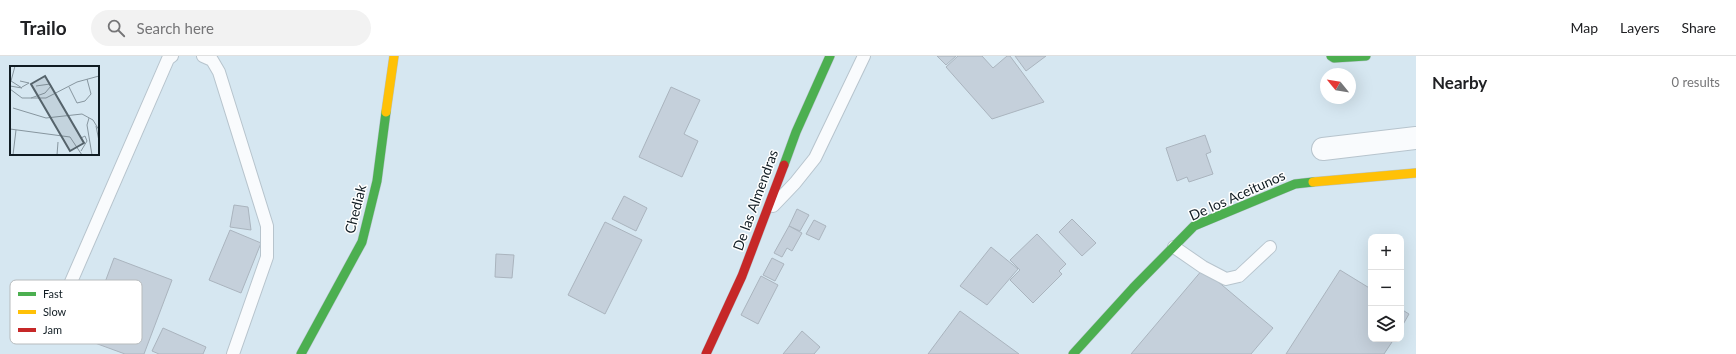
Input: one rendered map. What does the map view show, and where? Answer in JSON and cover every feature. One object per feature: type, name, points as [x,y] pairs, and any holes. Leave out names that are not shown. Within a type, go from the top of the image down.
[{"type":"street","name":"Chediak","points":[[301,354],[362,242],[377,181],[394,56]]},
{"type":"street","name":"De las Almendras","points":[[706,354],[742,276],[796,132],[830,56]]},
{"type":"street","points":[[1331,56],[1334,58],[1366,56]]},
{"type":"street","points":[[1323,149],[1416,138]]},
{"type":"street","name":"De los Aceitunos","points":[[1073,354],[1133,288],[1194,226],[1295,184],[1416,173]]},
{"type":"lane","points":[[72,280],[168,59],[172,56]]},
{"type":"lane","points":[[203,56],[212,60],[219,72],[266,226],[267,258],[233,354]]},
{"type":"lane","points":[[765,214],[795,183],[815,158],[864,56]]},
{"type":"lane","points":[[1174,247],[1203,267],[1226,279],[1239,276],[1270,247]]},
{"type":"building","points":[[937,56],[956,56],[946,65]]},
{"type":"building","points":[[958,56],[982,56],[993,68],[1007,56],[1010,56],[1044,102],[992,119],[946,67]]},
{"type":"building","points":[[1015,56],[1046,56],[1026,71]]},
{"type":"building","points":[[671,87],[700,100],[684,134],[698,141],[682,177],[639,157]]},
{"type":"building","points":[[1205,135],[1211,152],[1206,154],[1213,174],[1189,182],[1187,177],[1177,181],[1166,148]]},
{"type":"building","points":[[624,196],[647,208],[636,231],[612,219]]},
{"type":"building","points":[[234,205],[248,207],[251,230],[230,227]]},
{"type":"building","points":[[797,209],[809,215],[800,231],[789,226]]},
{"type":"building","points":[[1072,219],[1096,243],[1082,256],[1059,232]]},
{"type":"building","points":[[814,220],[826,226],[819,240],[806,234]]},
{"type":"building","points":[[605,222],[642,240],[605,314],[568,295]]},
{"type":"building","points":[[789,226],[802,233],[792,251],[787,248],[782,257],[774,253]]},
{"type":"building","points":[[230,230],[261,243],[241,293],[209,280]]},
{"type":"building","points":[[1037,234],[1066,264],[1059,271],[1062,274],[1033,303],[1010,280],[1020,270],[1010,260]]},
{"type":"building","points":[[991,247],[1018,269],[987,305],[960,286]]},
{"type":"building","points":[[496,254],[514,255],[512,278],[495,277]]},
{"type":"building","points":[[114,258],[172,280],[144,354],[125,354],[98,344],[142,344],[142,280],[106,280]]},
{"type":"building","points":[[772,258],[784,264],[775,281],[763,275]]},
{"type":"building","points":[[1203,269],[1273,328],[1251,354],[1131,354]]},
{"type":"building","points":[[1340,270],[1368,287],[1368,342],[1392,342],[1384,354],[1286,354]]},
{"type":"building","points":[[761,276],[778,285],[758,324],[741,315]]},
{"type":"building","points":[[960,311],[1019,354],[928,354]]},
{"type":"building","points":[[1404,311],[1409,314],[1404,323]]},
{"type":"building","points":[[163,328],[206,347],[203,354],[159,354],[152,351]]},
{"type":"building","points":[[802,331],[820,347],[814,354],[783,354]]},
{"type":"traffic: fast","points":[[784,165],[796,132],[830,56]]},
{"type":"traffic: fast","points":[[1331,56],[1334,58],[1366,56]]},
{"type":"traffic: fast","points":[[301,354],[362,242],[377,181],[386,112]]},
{"type":"traffic: fast","points":[[1073,354],[1133,288],[1194,226],[1295,184],[1313,182]]},
{"type":"traffic: slow","points":[[386,112],[394,56]]},
{"type":"traffic: slow","points":[[1313,182],[1416,173]]},
{"type":"traffic: jam","points":[[706,354],[742,276],[784,165]]}]
